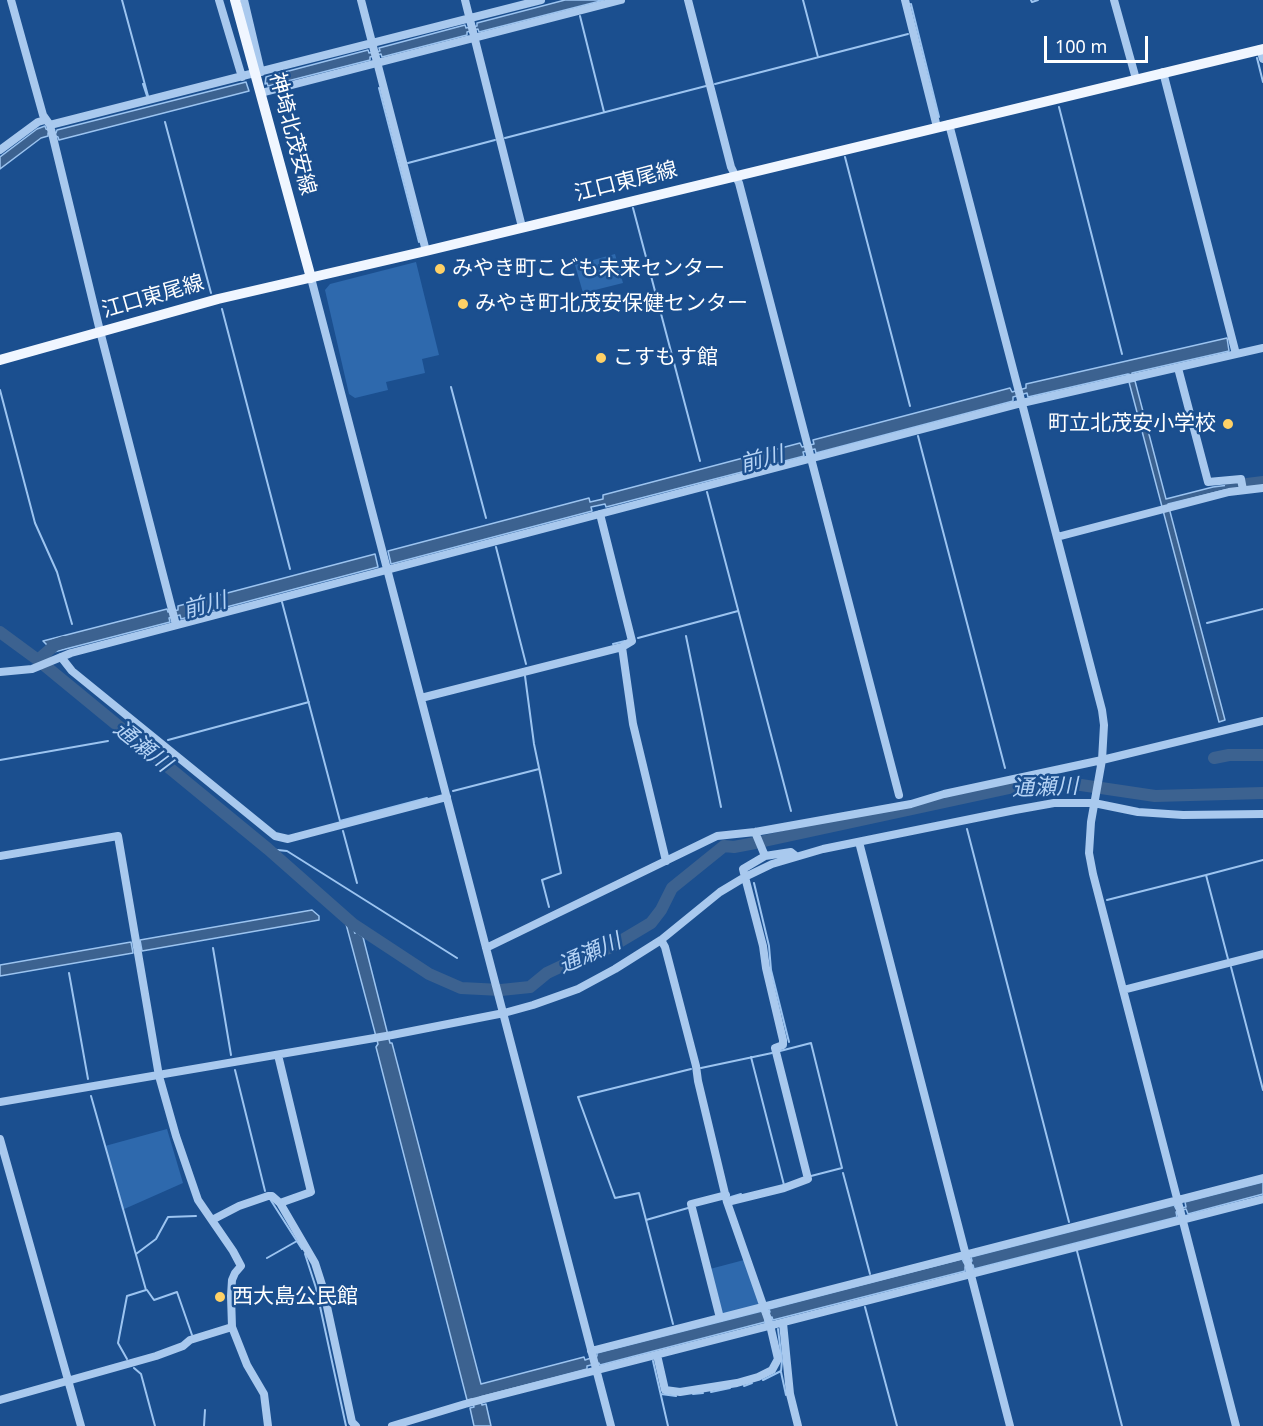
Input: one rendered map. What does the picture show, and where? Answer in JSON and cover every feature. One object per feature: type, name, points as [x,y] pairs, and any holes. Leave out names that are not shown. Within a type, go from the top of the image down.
[{"type":"main road","name":"神埼北茂安線","points":[[235,0],[258,73],[261,93],[311,278]]},
{"type":"main road","name":"江口東尾線","points":[[0,360],[218,299],[426,251],[1163,72],[1262,52]]},
{"type":"street","points":[[11,0],[50,128],[174,618]]},
{"type":"street","points":[[219,0],[242,77]]},
{"type":"street","points":[[244,0],[258,73]]},
{"type":"street","points":[[361,0],[426,251]]},
{"type":"street","points":[[465,0],[522,227]]},
{"type":"street","points":[[261,93],[375,53],[472,28],[541,0]]},
{"type":"street","points":[[0,150],[38,122],[50,128],[258,73],[375,53],[472,28],[621,0]]},
{"type":"street","points":[[688,0],[739,183],[899,795]]},
{"type":"street","points":[[905,0],[937,127]]},
{"type":"street","points":[[1114,0],[1136,79]]},
{"type":"street","points":[[1163,72],[1236,354]]},
{"type":"street","points":[[949,124],[1102,710],[1104,725],[1102,760],[1089,853],[1236,1426]]},
{"type":"street","points":[[311,278],[611,1426]]},
{"type":"street","points":[[0,672],[32,669],[174,618],[386,571],[600,514],[809,451],[1020,396],[1178,368],[1263,348]]},
{"type":"street","points":[[1178,368],[1208,482],[1241,478],[1242,487]]},
{"type":"street","points":[[1057,537],[1242,487],[1263,488]]},
{"type":"street","points":[[421,698],[622,647],[632,641],[600,514]]},
{"type":"street","points":[[622,647],[633,724],[666,861]]},
{"type":"street","points":[[58,658],[275,836],[288,839],[447,797]]},
{"type":"street","points":[[486,948],[717,836],[732,833],[756,833],[911,804],[944,794],[1102,760],[1263,721]]},
{"type":"street","points":[[0,1102],[392,1035],[533,1005],[578,989],[615,969],[661,940],[720,892],[772,864],[796,856],[1054,803],[1095,800],[1163,814],[1263,814]]},
{"type":"street","points":[[756,833],[765,855]]},
{"type":"street","points":[[0,856],[118,836],[159,1076],[198,1200],[241,1266],[232,1280],[232,1327],[243,1358],[264,1394],[268,1426]]},
{"type":"street","points":[[859,842],[1010,1426]]},
{"type":"street","points":[[720,1318],[691,1204],[784,1188],[808,1179],[775,1048],[783,1045],[783,1040],[766,968],[764,946],[743,869],[765,855],[791,852],[796,856]]},
{"type":"street","points":[[657,1355],[665,1390],[680,1392],[737,1383],[772,1370],[778,1359],[767,1316],[727,1199],[696,1066],[665,947],[661,940]]},
{"type":"street","points":[[1123,990],[1263,954]]},
{"type":"street","points":[[278,1055],[311,1191],[280,1203]]},
{"type":"street","points":[[0,1139],[81,1426]]},
{"type":"street","points":[[592,1352],[720,1318],[767,1316],[783,1323],[968,1264],[1180,1210],[1263,1178]]},
{"type":"street","points":[[212,1220],[239,1206],[268,1196],[272,1196],[280,1203],[315,1263],[323,1288],[352,1422],[356,1426]]},
{"type":"street","points":[[392,1426],[657,1355],[767,1316],[1180,1210],[1263,1199]]},
{"type":"street","points":[[783,1323],[790,1394],[798,1426]]},
{"type":"street","points":[[0,1400],[156,1356],[183,1346],[190,1340],[232,1327]]},
{"type":"shaded area","points":[[615,254],[623,283],[583,293],[575,265]]},
{"type":"shaded area","points":[[416,262],[439,355],[422,359],[425,373],[386,382],[388,390],[355,398],[349,394],[325,290],[330,284]]},
{"type":"shaded area","points":[[167,1129],[183,1183],[122,1210],[105,1146]]},
{"type":"shaded area","points":[[744,1260],[759,1302],[758,1305],[722,1315],[710,1269]]},
{"type":"water","points":[[565,0],[604,0],[479,32],[478,29],[467,32],[467,35],[382,57],[381,54],[370,57],[370,60],[268,86],[267,83],[265,84],[266,77],[368,50],[369,53],[380,51],[379,48],[465,25],[466,28],[477,26],[477,23]]},
{"type":"water","points":[[246,82],[249,91],[59,140],[58,137],[48,133],[48,136],[41,138],[0,169],[0,157],[37,129],[45,126],[46,129],[56,133],[57,130]]},
{"type":"water","points":[[1227,338],[1229,351],[1028,397],[1027,393],[1013,397],[1013,401],[816,453],[815,449],[803,452],[804,456],[606,507],[605,504],[591,507],[592,511],[391,564],[388,551],[589,498],[590,502],[603,499],[603,495],[800,443],[802,447],[814,444],[813,440],[1010,388],[1012,392],[1026,388],[1026,384]]},
{"type":"water","points":[[1135,381],[1166,499],[1213,487],[1237,484],[1237,487],[1168,504],[1225,720],[1219,722],[1129,382]]},
{"type":"water","points":[[375,554],[378,567],[181,619],[180,615],[169,618],[170,622],[54,652],[43,641],[167,609],[168,612],[178,610],[178,606]]},
{"type":"water","points":[[312,910],[319,916],[319,920],[142,951],[140,940]]},
{"type":"water","points":[[346,924],[363,937],[481,1384],[584,1357],[585,1360],[597,1356],[597,1353],[762,1311],[763,1314],[770,1312],[769,1309],[962,1259],[964,1263],[972,1261],[971,1257],[1174,1205],[1176,1209],[1186,1207],[1185,1202],[1263,1182],[1263,1194],[1188,1214],[1186,1209],[1176,1212],[1177,1217],[974,1269],[973,1265],[965,1267],[965,1271],[773,1320],[772,1317],[765,1319],[765,1322],[600,1365],[599,1363],[587,1366],[587,1369],[480,1397],[482,1405],[486,1404],[491,1426],[474,1426],[470,1408],[474,1407],[472,1399],[467,1400]]},
{"type":"water","points":[[131,942],[133,953],[0,976],[0,965]]},
{"type":"waterway","points":[[122,0],[148,96]]},
{"type":"waterway","points":[[803,0],[818,57]]},
{"type":"waterway","points":[[1031,0],[1032,2],[1038,0]]},
{"type":"waterway","points":[[911,4],[939,117]]},
{"type":"waterway","points":[[580,16],[604,112]]},
{"type":"waterway","points":[[715,84],[908,34]]},
{"type":"waterway","points":[[1257,58],[1263,82]]},
{"type":"waterway","points":[[143,84],[147,96]]},
{"type":"waterway","points":[[505,138],[706,86]]},
{"type":"waterway","points":[[379,88],[419,242]]},
{"type":"waterway","points":[[1059,107],[1122,354]]},
{"type":"waterway","points":[[165,122],[211,293]]},
{"type":"waterway","points":[[408,163],[495,140]]},
{"type":"waterway","points":[[845,157],[910,406]]},
{"type":"waterway","points":[[633,208],[700,461]]},
{"type":"waterway","points":[[222,309],[290,569]]},
{"type":"waterway","points":[[451,387],[486,518]]},
{"type":"waterway","points":[[0,390],[35,523],[57,572],[72,624]]},
{"type":"waterway","points":[[918,436],[1005,768]]},
{"type":"waterway","name":"前川","points":[[1231,486],[1263,482]]},
{"type":"waterway","points":[[707,492],[791,811]]},
{"type":"waterway","points":[[496,547],[526,664]]},
{"type":"waterway","points":[[282,602],[340,821],[427,798]]},
{"type":"waterway","points":[[1207,623],[1263,609]]},
{"type":"waterway","points":[[638,638],[738,611]]},
{"type":"waterway","name":"通瀬川","points":[[0,632],[38,660],[268,849],[353,924],[429,974],[461,988],[501,990],[530,987],[547,973],[581,957],[609,948],[651,923],[661,910],[672,888],[724,846],[734,847],[755,843],[1028,784],[1081,785],[1155,796],[1263,793]]},
{"type":"waterway","points":[[686,636],[721,807]]},
{"type":"waterway","points":[[613,644],[625,641]]},
{"type":"waterway","name":"前川","points":[[38,660],[55,645],[64,642]]},
{"type":"waterway","points":[[525,676],[534,744],[561,873],[542,880],[549,907]]},
{"type":"waterway","points":[[168,740],[309,702]]},
{"type":"waterway","points":[[0,760],[108,741]]},
{"type":"waterway","points":[[1214,758],[1229,755],[1263,755]]},
{"type":"waterway","points":[[453,791],[539,769]]},
{"type":"waterway","points":[[967,829],[1069,1222]]},
{"type":"waterway","points":[[343,831],[357,883]]},
{"type":"waterway","points":[[268,849],[287,851],[457,958]]},
{"type":"waterway","points":[[1228,959],[1206,875],[1263,860]]},
{"type":"waterway","points":[[1107,900],[1206,875]]},
{"type":"waterway","points":[[754,883],[769,946],[771,970],[789,1042]]},
{"type":"waterway","name":"通瀬川","points":[[353,924],[355,933]]},
{"type":"waterway","points":[[213,948],[231,1055]]},
{"type":"waterway","points":[[1231,967],[1263,1090]]},
{"type":"waterway","points":[[69,973],[88,1079]]},
{"type":"waterway","points":[[780,1051],[811,1043],[842,1168],[811,1176]]},
{"type":"waterway","points":[[701,1068],[772,1053]]},
{"type":"waterway","points":[[751,1057],[784,1185]]},
{"type":"waterway","points":[[673,1324],[639,1193],[615,1198],[578,1097],[691,1069]]},
{"type":"waterway","points":[[235,1070],[265,1191]]},
{"type":"waterway","points":[[91,1096],[146,1290],[127,1296],[118,1343],[127,1359]]},
{"type":"waterway","points":[[843,1173],[870,1274]]},
{"type":"waterway","points":[[731,1197],[741,1194]]},
{"type":"waterway","points":[[270,1199],[302,1249]]},
{"type":"waterway","points":[[646,1220],[688,1208]]},
{"type":"waterway","points":[[136,1254],[156,1239],[168,1217],[196,1216]]},
{"type":"waterway","points":[[267,1258],[297,1241]]},
{"type":"waterway","points":[[1077,1251],[1122,1426]]},
{"type":"waterway","points":[[305,1254],[316,1288],[346,1426]]},
{"type":"waterway","points":[[147,1290],[154,1300],[177,1292],[192,1335]]},
{"type":"waterway","points":[[865,1307],[897,1426]]},
{"type":"waterway","points":[[763,1380],[781,1371],[778,1329]]},
{"type":"waterway","points":[[653,1361],[668,1426]]},
{"type":"waterway","points":[[134,1368],[141,1374],[155,1426]]},
{"type":"waterway","points":[[781,1372],[786,1395]]},
{"type":"waterway","points":[[744,1386],[752,1383]]},
{"type":"waterway","points":[[711,1392],[730,1388]]},
{"type":"waterway","points":[[693,1394],[703,1393]]},
{"type":"waterway","points":[[661,1394],[676,1396]]},
{"type":"waterway","points":[[204,1426],[205,1410]]},
{"type":"place","name":"みやき町こども未来センター","points":[[440,269]]},
{"type":"place","name":"みやき町北茂安保健センター","points":[[463,304]]},
{"type":"place","name":"こすもす館","points":[[601,358]]},
{"type":"place","name":"町立北茂安小学校","points":[[1228,424]]},
{"type":"place","name":"西大島公民館","points":[[220,1297]]}]
